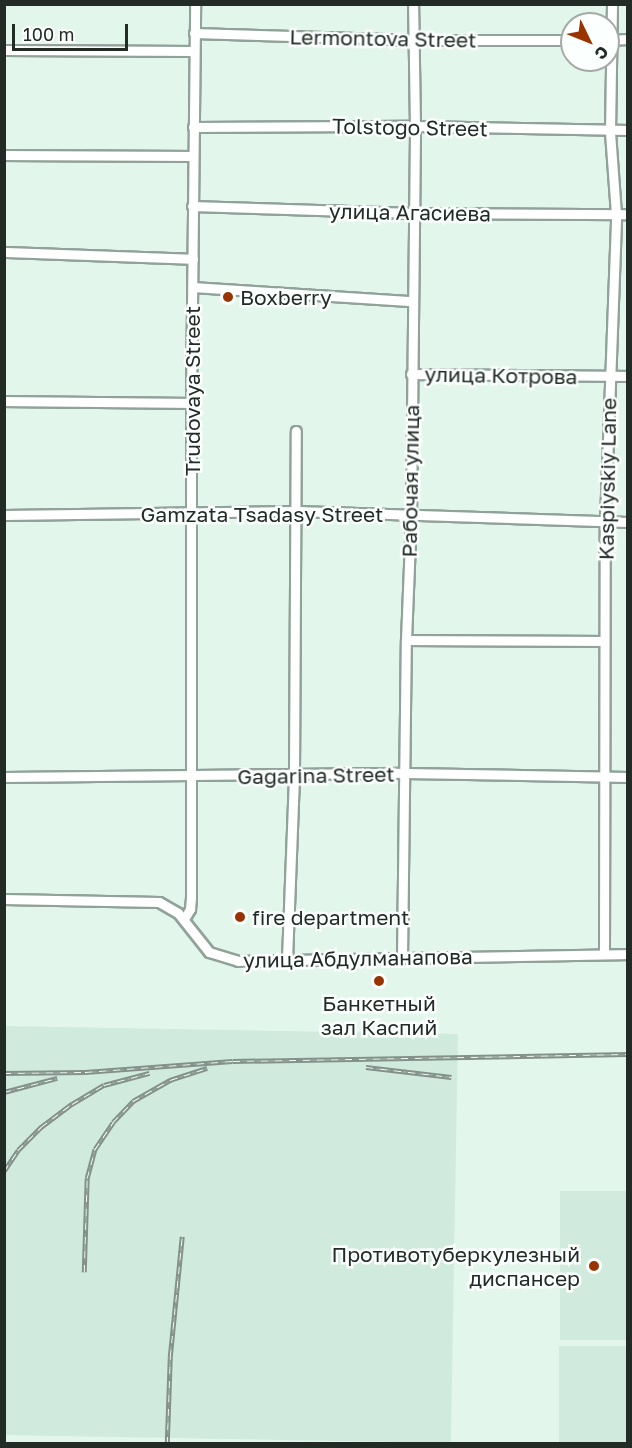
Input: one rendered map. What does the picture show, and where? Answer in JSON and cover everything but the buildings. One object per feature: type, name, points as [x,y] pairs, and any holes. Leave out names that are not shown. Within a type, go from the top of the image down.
[{"type":"street","name":"Trudovaya Street","points":[[184,919],[190,909],[191,897],[192,156],[195,4]]},
{"type":"street","name":"Рабочая улица","points":[[402,957],[406,640],[411,514],[415,126],[413,4]]},
{"type":"street","name":"Lermontova Street","points":[[194,33],[412,40],[560,40]]},
{"type":"street","points":[[4,50],[194,51]]},
{"type":"street","name":"Kaspiyskiy Lane","points":[[604,954],[605,521],[616,214],[610,132],[609,72]]},
{"type":"street","name":"Tolstogo Street","points":[[193,127],[415,126],[610,132],[627,130]]},
{"type":"street","points":[[4,155],[192,156]]},
{"type":"street","name":"улица Агасиева","points":[[192,206],[413,213],[627,214]]},
{"type":"street","points":[[4,252],[193,259]]},
{"type":"street","points":[[193,287],[412,301]]},
{"type":"street","name":"улица Котрова","points":[[411,374],[627,376]]},
{"type":"street","points":[[4,400],[191,404]]},
{"type":"street","points":[[286,959],[294,775],[296,431]]},
{"type":"street","name":"Gamzata Tsadasy Street","points":[[4,515],[297,511],[627,522]]},
{"type":"street","points":[[406,640],[604,641]]},
{"type":"street","name":"Gagarina Street","points":[[4,777],[190,777],[405,773],[627,777]]},
{"type":"street","name":"улица Абдулманапова","points":[[4,899],[159,902],[169,905],[184,919],[209,952],[238,961],[627,954]]},
{"type":"shaded area","points":[[5,1026],[458,1034],[451,1443],[4,1435]]},
{"type":"shaded area","name":"Противотуберкулезный диспансер","points":[[560,1191],[627,1191],[627,1340],[560,1340]]},
{"type":"shaded area","points":[[559,1346],[627,1346],[627,1443],[559,1443]]},
{"type":"railway","points":[[4,1073],[85,1072],[233,1061],[628,1054]]},
{"type":"railway","points":[[366,1067],[451,1077]]},
{"type":"railway","points":[[84,1272],[87,1178],[95,1149],[113,1122],[133,1101],[170,1080],[207,1068]]},
{"type":"railway","points":[[4,1171],[18,1150],[41,1127],[72,1104],[104,1085],[149,1073]]},
{"type":"railway","points":[[4,1092],[57,1078]]},
{"type":"railway","points":[[167,1444],[170,1357],[182,1237]]},
{"type":"place","name":"Boxberry","points":[[228,297]]},
{"type":"place","name":"fire department","points":[[240,917]]},
{"type":"place","name":"Банкетный зал Каспий","points":[[379,981]]},
{"type":"place","name":"Противотуберкулезный диспансер","points":[[594,1266]]}]
